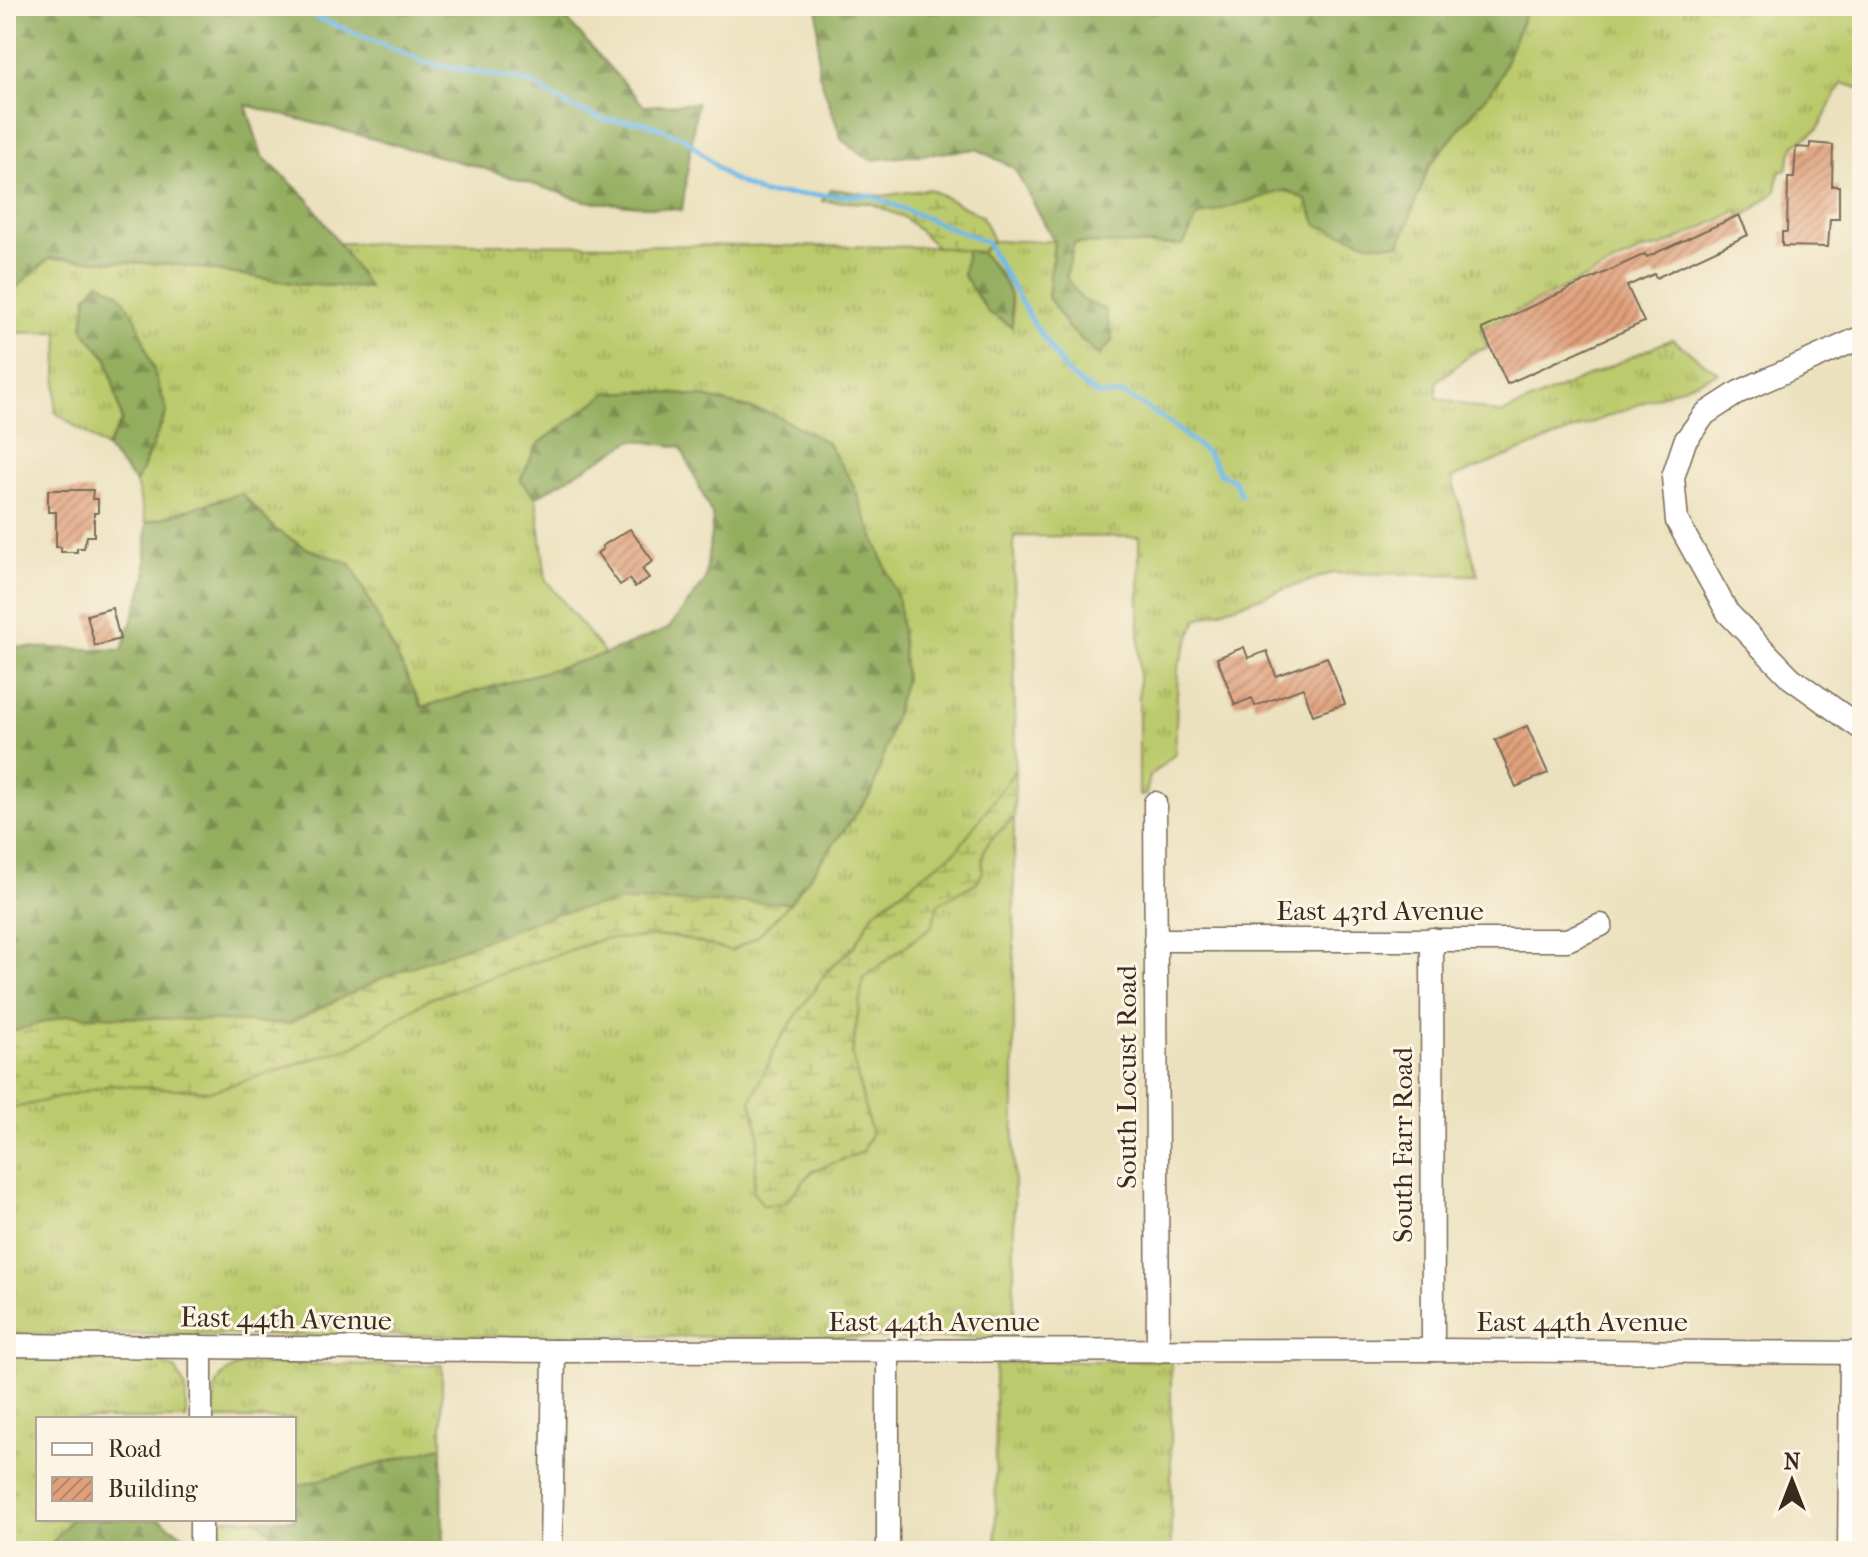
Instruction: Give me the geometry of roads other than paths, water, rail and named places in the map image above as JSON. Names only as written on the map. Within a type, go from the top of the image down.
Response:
[{"type":"street","points":[[1862,337],[1739,392],[1705,414],[1685,441],[1673,477],[1677,521],[1728,613],[1791,678],[1862,729]]},
{"type":"street","name":"South Locust Road","points":[[1155,803],[1158,1351]]},
{"type":"street","name":"East 43rd Avenue","points":[[1155,940],[1567,940],[1601,925]]},
{"type":"street","name":"South Farr Road","points":[[1432,939],[1433,1350]]},
{"type":"street","name":"East 44th Avenue","points":[[6,1345],[554,1351],[1856,1353]]},
{"type":"street","points":[[201,1347],[201,1417]]},
{"type":"street","points":[[551,1551],[554,1351]]},
{"type":"street","points":[[888,1352],[888,1551]]},
{"type":"street","points":[[1849,1551],[1856,1353]]},
{"type":"street","points":[[201,1521],[201,1551]]},
{"type":"waterway","points":[[289,6],[428,63],[532,83],[570,107],[606,120],[643,122],[685,138],[728,177],[763,194],[871,196],[986,242],[1068,374],[1098,395],[1124,394],[1167,421],[1207,453],[1221,474],[1234,480],[1241,495]]}]
